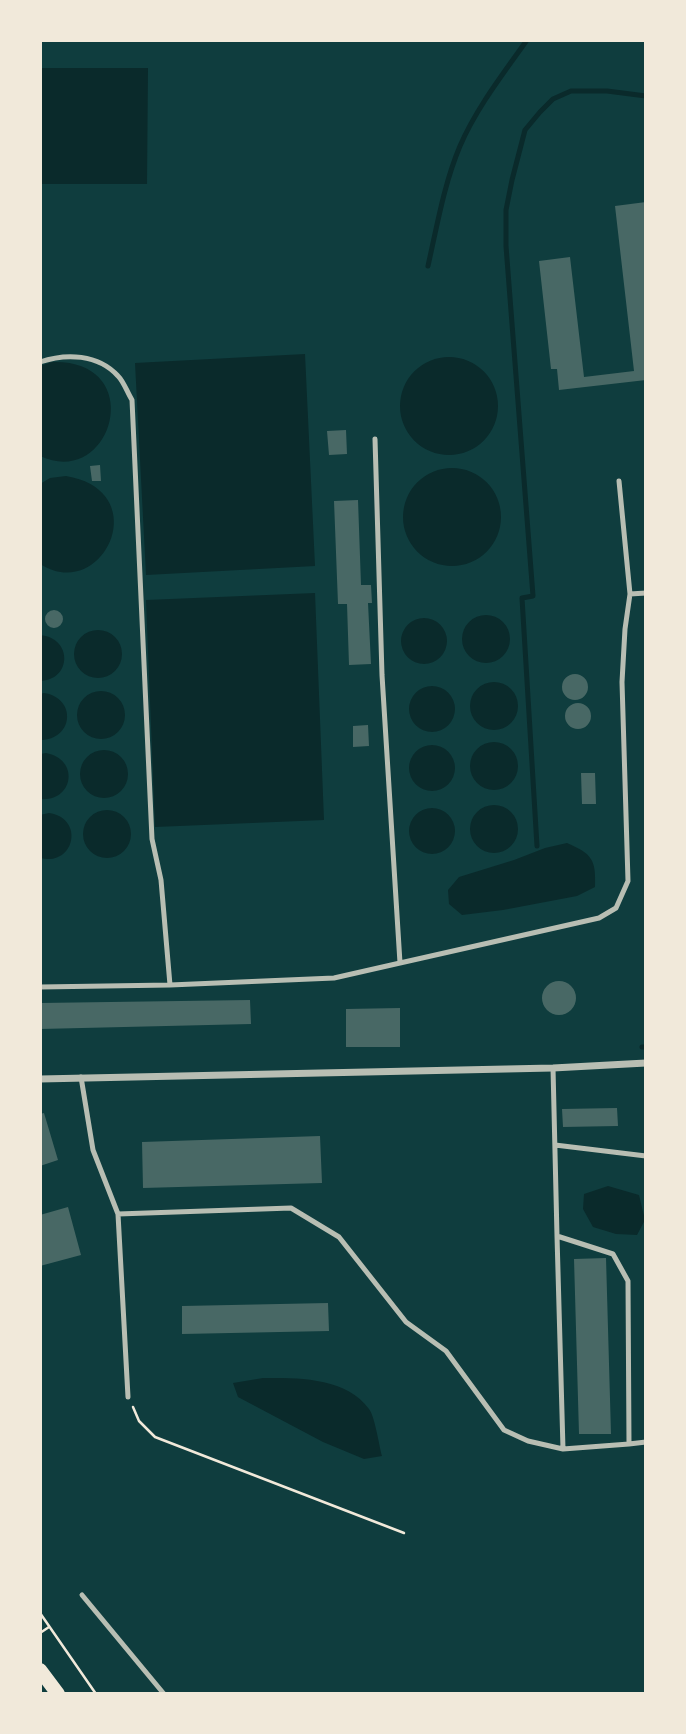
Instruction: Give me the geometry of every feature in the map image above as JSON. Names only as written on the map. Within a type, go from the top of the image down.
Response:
[{"type":"main road","points":[[40,1670],[58,1694]]},
{"type":"street","points":[[40,1079],[553,1068],[646,1063]]},
{"type":"lane","points":[[40,362],[54,357],[79,357],[101,362],[119,377],[132,400],[152,839],[161,880],[170,985]]},
{"type":"lane","points":[[375,439],[382,675],[400,963]]},
{"type":"lane","points":[[40,987],[334,978],[599,918],[617,908],[628,881],[622,682],[630,594],[619,481]]},
{"type":"lane","points":[[630,594],[646,593]]},
{"type":"lane","points":[[553,1068],[563,1449]]},
{"type":"lane","points":[[81,1077],[93,1150],[118,1214],[128,1397]]},
{"type":"lane","points":[[555,1145],[646,1156]]},
{"type":"lane","points":[[118,1214],[291,1208],[339,1237],[406,1322],[446,1352],[504,1430],[528,1441],[563,1449],[646,1443]]},
{"type":"lane","points":[[558,1236],[613,1254],[628,1281],[629,1444]]},
{"type":"lane","points":[[82,1595],[164,1694]]},
{"type":"path","points":[[128,1397],[139,1421],[155,1437],[404,1533]]},
{"type":"path","points":[[40,1613],[96,1694]]},
{"type":"path","points":[[40,1633],[49,1627]]},
{"type":"water","points":[[40,68],[148,68],[147,184],[40,184]]},
{"type":"water","points":[[305,354],[315,566],[146,575],[135,363]]},
{"type":"water","points":[[449,357],[468,361],[484,371],[494,387],[498,406],[494,425],[484,441],[468,451],[449,455],[430,451],[414,441],[404,425],[400,406],[404,387],[414,371],[430,361]]},
{"type":"water","points":[[52,362],[82,367],[101,380],[110,399],[110,421],[101,440],[86,455],[65,462],[40,456],[40,366]]},
{"type":"water","points":[[452,468],[471,472],[486,483],[497,498],[501,517],[497,536],[486,551],[471,562],[452,566],[433,562],[418,551],[407,536],[403,517],[407,498],[418,483],[433,472]]},
{"type":"water","points":[[66,476],[93,486],[109,502],[114,521],[110,541],[100,558],[83,569],[63,572],[40,564],[40,484],[50,478]]},
{"type":"water","points":[[315,593],[324,820],[155,827],[146,600]]},
{"type":"water","points":[[486,615],[503,622],[510,639],[503,656],[486,663],[469,656],[462,639],[469,622]]},
{"type":"water","points":[[424,618],[441,624],[447,641],[441,658],[424,664],[407,658],[401,641],[407,624]]},
{"type":"water","points":[[98,630],[115,637],[122,654],[115,671],[98,678],[81,671],[74,654],[81,637]]},
{"type":"water","points":[[40,635],[58,643],[64,659],[58,674],[51,679],[40,681]]},
{"type":"water","points":[[494,682],[511,689],[518,706],[511,723],[494,730],[477,723],[470,706],[477,689]]},
{"type":"water","points":[[432,686],[449,692],[455,709],[449,726],[432,732],[415,726],[409,709],[415,692]]},
{"type":"water","points":[[101,691],[118,698],[125,715],[118,732],[101,739],[84,732],[77,715],[84,698]]},
{"type":"water","points":[[40,694],[55,696],[62,702],[67,718],[60,733],[40,740]]},
{"type":"water","points":[[494,742],[511,749],[518,766],[511,783],[494,790],[477,783],[470,766],[477,749]]},
{"type":"water","points":[[432,745],[441,746],[448,752],[454,759],[454,777],[448,784],[441,790],[432,791],[423,790],[416,784],[410,777],[409,768],[410,759],[416,752],[423,746]]},
{"type":"water","points":[[104,750],[121,757],[128,774],[121,791],[104,798],[87,791],[80,774],[87,757]]},
{"type":"water","points":[[46,753],[64,763],[68,779],[60,794],[40,799],[40,754]]},
{"type":"water","points":[[494,805],[511,812],[518,829],[511,846],[494,853],[477,846],[470,829],[477,812]]},
{"type":"water","points":[[432,808],[449,814],[455,831],[449,848],[432,854],[415,848],[409,831],[415,814]]},
{"type":"water","points":[[107,810],[124,817],[131,834],[124,851],[107,858],[90,851],[83,834],[90,817]]},
{"type":"water","points":[[49,813],[68,823],[71,832],[68,849],[52,859],[40,858],[40,815]]},
{"type":"water","points":[[567,843],[591,859],[595,870],[595,887],[577,896],[462,915],[449,904],[448,890],[459,877]]},
{"type":"water","points":[[608,1186],[639,1195],[645,1220],[637,1235],[616,1234],[593,1227],[583,1209],[584,1194]]},
{"type":"water","points":[[263,1378],[320,1381],[335,1385],[359,1398],[371,1413],[382,1456],[364,1459],[323,1442],[238,1397],[233,1383]]},
{"type":"building","points":[[646,202],[646,380],[559,390],[557,369],[551,369],[539,261],[570,257],[584,377],[634,371],[615,206]]},
{"type":"building","points":[[346,430],[347,454],[329,455],[327,431]]},
{"type":"building","points":[[100,465],[101,481],[92,481],[90,466]]},
{"type":"building","points":[[358,500],[361,585],[371,585],[372,603],[368,603],[371,664],[349,665],[347,604],[338,604],[334,501]]},
{"type":"building","points":[[54,610],[60,613],[63,619],[60,625],[54,628],[48,625],[45,619],[48,613]]},
{"type":"building","points":[[575,674],[584,678],[588,687],[584,696],[575,700],[566,696],[562,687],[566,678]]},
{"type":"building","points":[[578,703],[587,707],[591,716],[587,725],[578,729],[569,725],[565,716],[569,707]]},
{"type":"building","points":[[368,725],[369,746],[353,747],[353,726]]},
{"type":"building","points":[[581,773],[595,773],[596,804],[582,804]]},
{"type":"building","points":[[559,981],[571,986],[576,998],[571,1010],[559,1015],[547,1010],[542,998],[547,986]]},
{"type":"building","points":[[250,1000],[251,1024],[40,1029],[40,1003]]},
{"type":"building","points":[[400,1008],[400,1047],[346,1047],[346,1009]]},
{"type":"building","points":[[617,1108],[618,1126],[563,1127],[562,1109]]},
{"type":"building","points":[[44,1113],[58,1160],[40,1166],[40,1114]]},
{"type":"building","points":[[320,1136],[322,1183],[143,1188],[142,1142]]},
{"type":"building","points":[[68,1207],[81,1255],[40,1266],[40,1215]]},
{"type":"building","points":[[606,1258],[611,1434],[579,1434],[574,1259]]},
{"type":"building","points":[[328,1303],[329,1331],[182,1334],[182,1306]]},
{"type":"waterway","points":[[428,266],[445,190],[460,146],[482,104],[527,40]]},
{"type":"waterway","points":[[537,846],[522,598],[533,596],[506,246],[506,210],[525,130],[553,99],[571,91],[607,91],[646,96]]}]
